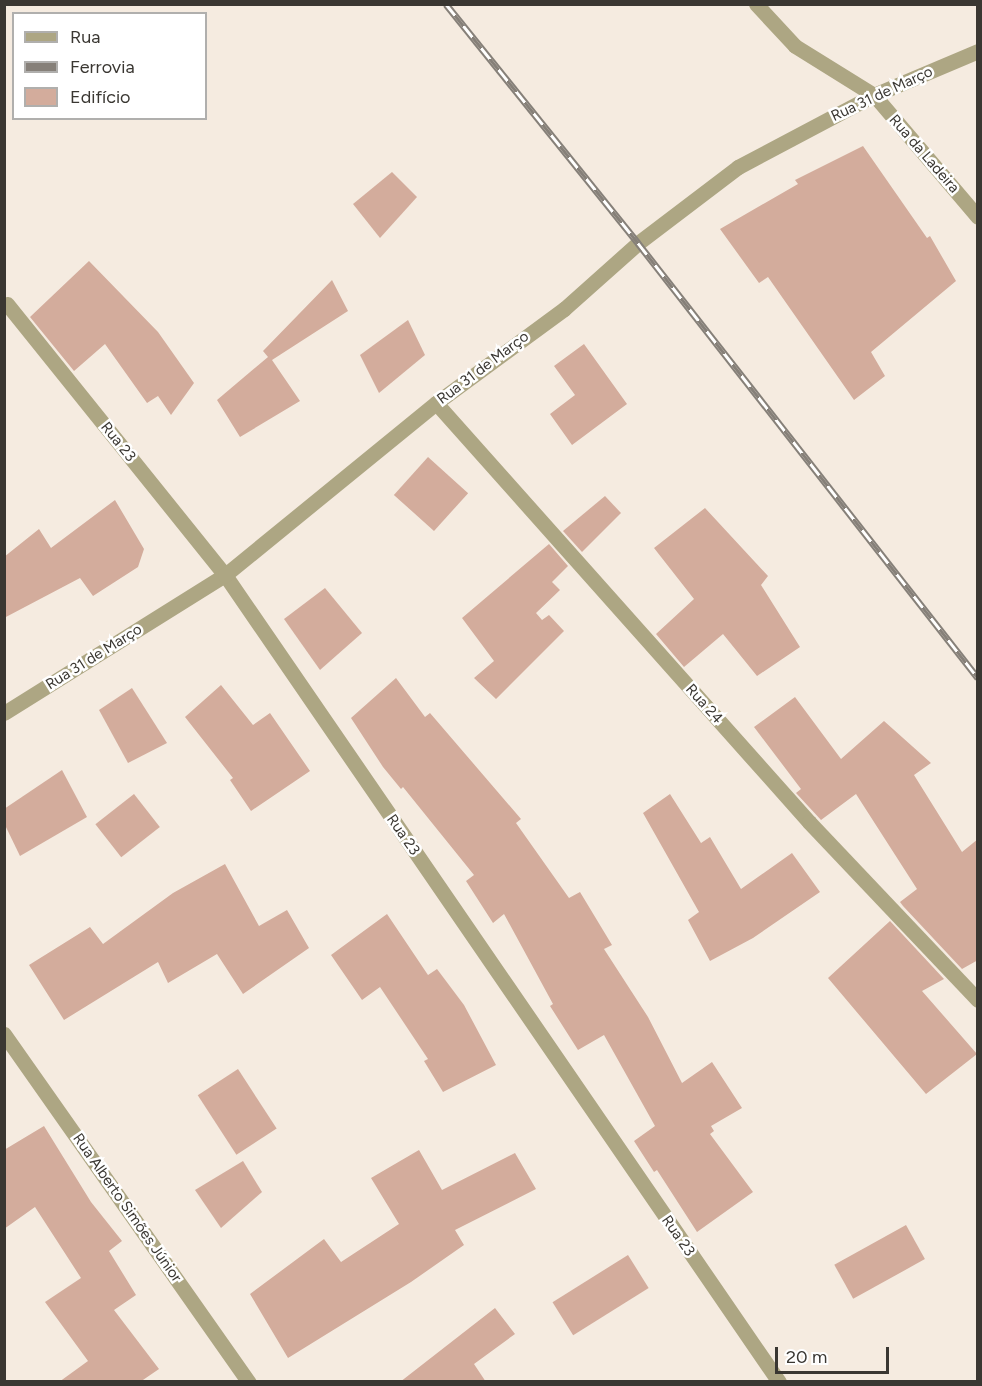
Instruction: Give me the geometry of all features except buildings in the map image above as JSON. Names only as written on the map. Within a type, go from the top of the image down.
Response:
[{"type":"street","name":"Rua da Ladeira","points":[[756,4],[795,46],[874,96],[978,217]]},
{"type":"street","name":"Rua 31 de Março","points":[[4,713],[225,575],[436,403],[564,309],[638,243],[738,167],[874,96],[978,51]]},
{"type":"street","name":"Rua 23","points":[[7,304],[225,575],[779,1382]]},
{"type":"street","name":"Rua 24","points":[[436,403],[809,822],[978,1000]]},
{"type":"street","name":"Rua Alberto Simões Júnior","points":[[4,1034],[249,1382]]},
{"type":"railway","points":[[446,4],[638,243],[978,678]]}]
